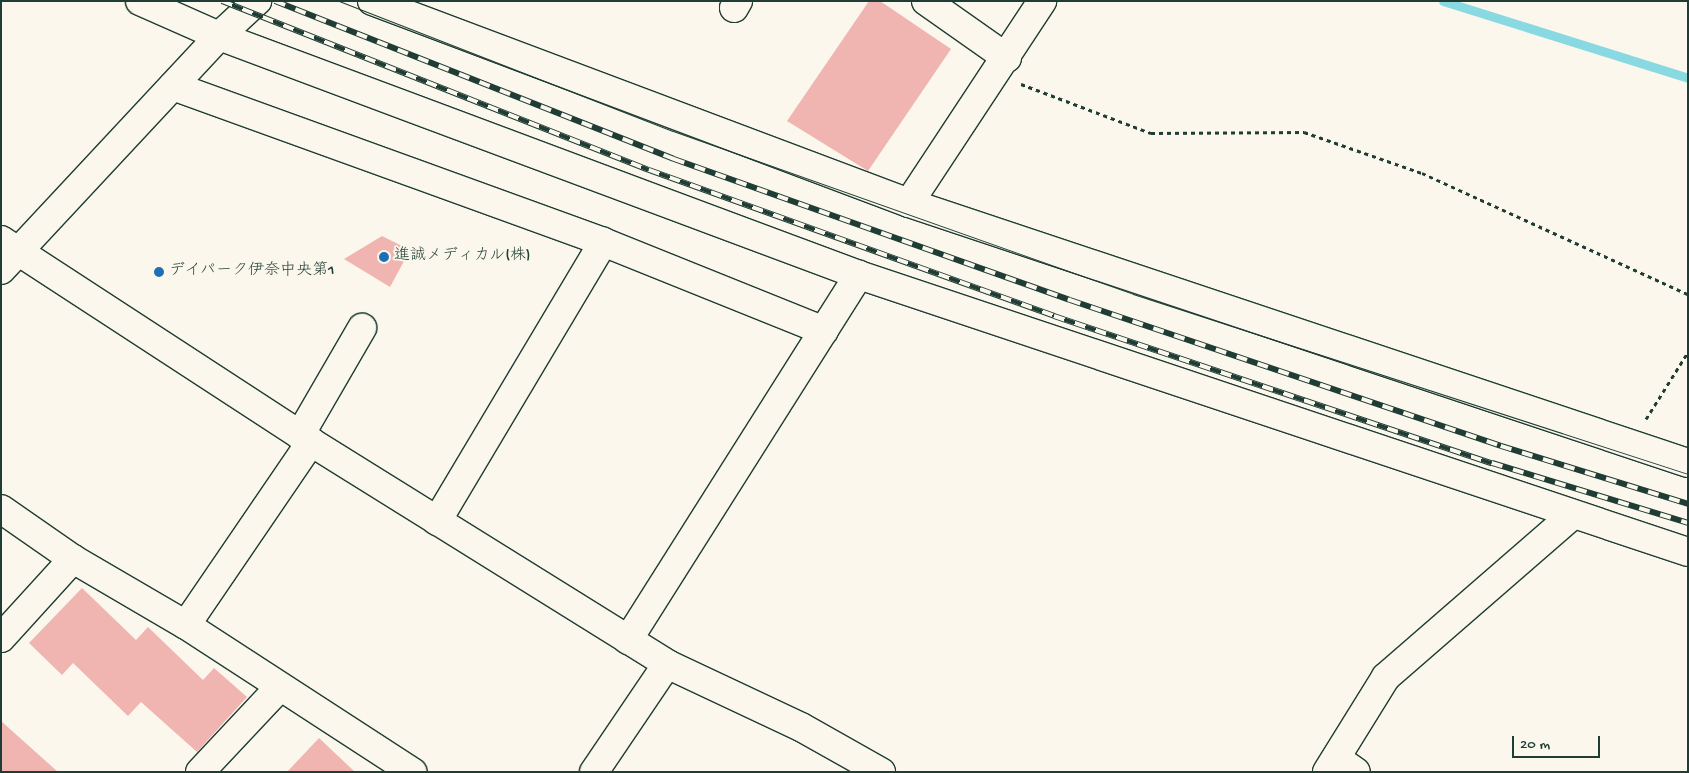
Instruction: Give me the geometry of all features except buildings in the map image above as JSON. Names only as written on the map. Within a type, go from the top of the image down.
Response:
[{"type":"street","points":[[140,1],[219,36],[859,275],[1571,516],[1688,552]]},
{"type":"street","points":[[257,1],[219,36],[173,86],[7,254],[667,664],[801,727],[882,772]]},
{"type":"street","points":[[372,1],[909,203],[1688,463]]},
{"type":"street","points":[[926,1],[1002,66]]},
{"type":"street","points":[[909,203],[1002,66],[1042,1]]},
{"type":"street","points":[[173,86],[603,242],[824,331]]},
{"type":"street","points":[[437,521],[603,242]]},
{"type":"street","points":[[628,640],[859,275]]},
{"type":"street","points":[[186,625],[306,439],[362,328]]},
{"type":"street","points":[[1,509],[73,559],[186,625],[279,688],[412,772]]},
{"type":"street","points":[[1340,767],[1386,677],[1571,516]]},
{"type":"street","points":[[1,638],[73,559]]},
{"type":"street","points":[[594,772],[667,664]]},
{"type":"street","points":[[200,772],[279,688]]},
{"type":"path","points":[[1002,66],[1151,133],[1304,132],[1422,173],[1688,294]]},
{"type":"path","points":[[1630,445],[1688,352]]},
{"type":"waterway","points":[[1443,1],[1688,78]]},
{"type":"tram line","points":[[339,1],[673,131],[1133,294],[1688,474]]},
{"type":"railway","points":[[222,1],[649,170],[1054,316],[1492,463],[1688,523]]},
{"type":"railway","points":[[275,1],[674,159],[1070,300],[1501,446],[1688,504]]},
{"type":"place","name":"進誠メディカル(株)","points":[[384,257]]},
{"type":"place","name":"デイパーク伊奈中央第1","points":[[159,272]]}]
